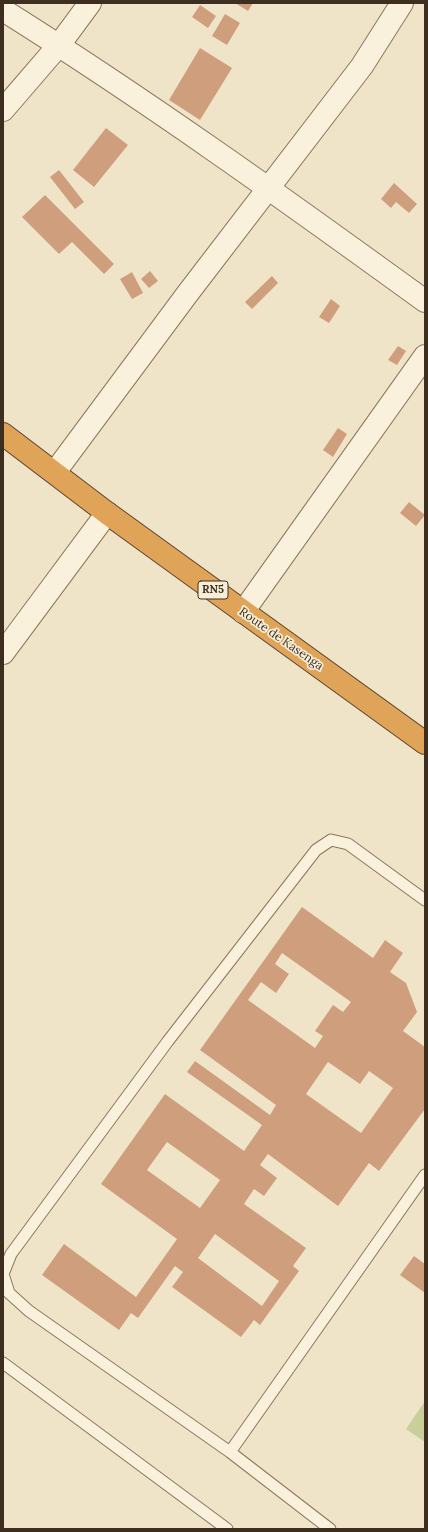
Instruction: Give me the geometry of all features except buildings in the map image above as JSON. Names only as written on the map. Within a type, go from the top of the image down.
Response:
[{"type":"highway","name":"Route de Kasenga","points":[[3,434],[243,612],[425,743]]},
{"type":"street","points":[[3,110],[59,45],[90,3]]},
{"type":"street","points":[[55,472],[188,293],[362,66],[402,3]]},
{"type":"street","points":[[3,10],[59,45],[269,188],[425,301]]},
{"type":"street","points":[[243,612],[425,356]]},
{"type":"street","points":[[3,653],[107,512]]},
{"type":"lane","points":[[330,1529],[230,1452],[29,1311],[9,1293],[3,1274],[12,1254],[141,1078],[316,850],[331,840],[348,844],[425,900]]},
{"type":"lane","points":[[230,1452],[425,1175]]},
{"type":"lane","points":[[3,1363],[227,1529]]},
{"type":"green space","points":[[425,1401],[425,1442],[406,1429]]}]
